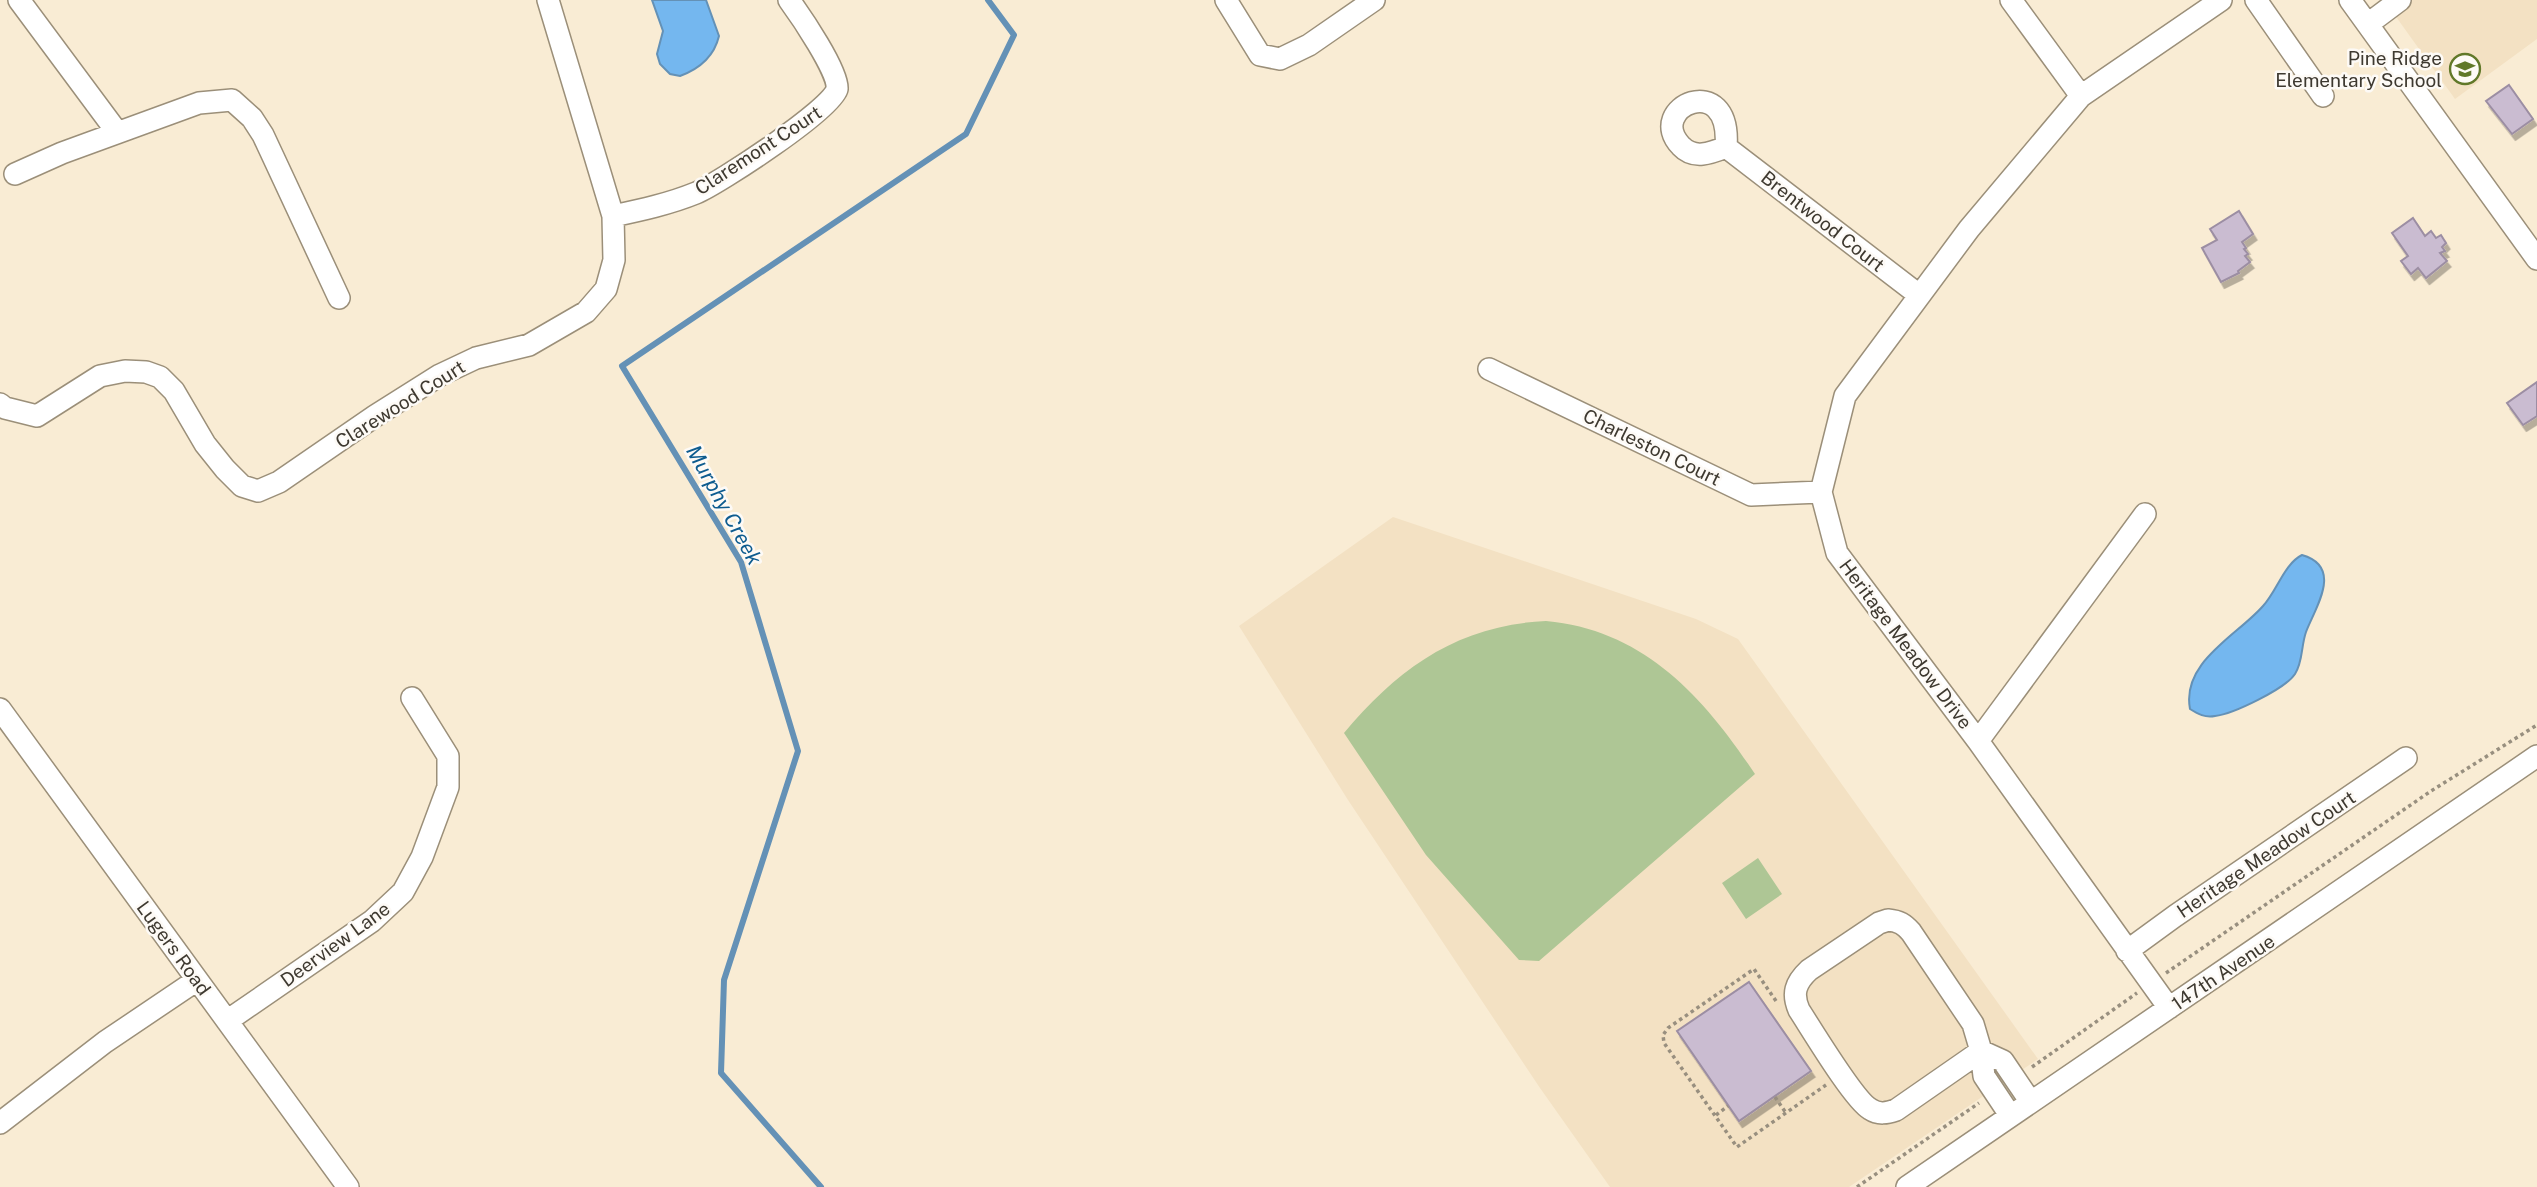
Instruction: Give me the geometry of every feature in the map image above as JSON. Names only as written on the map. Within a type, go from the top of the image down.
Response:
[{"type":"street","points":[[19,0],[117,132]]},
{"type":"street","name":"Clarewood Court","points":[[0,404],[5,408],[37,416],[100,376],[125,371],[146,372],[160,377],[174,391],[205,444],[225,469],[242,486],[258,491],[279,482],[440,375],[476,358],[529,345],[586,312],[606,289],[614,250],[613,216],[548,0]]},
{"type":"street","name":"Claremont Court","points":[[613,216],[669,203],[700,191],[810,119],[832,100],[837,90],[837,79],[789,0]]},
{"type":"street","points":[[1226,0],[1260,55],[1280,59],[1309,45],[1374,0]]},
{"type":"street","points":[[2011,0],[2081,96]]},
{"type":"street","name":"Heritage Meadow Drive","points":[[2169,1008],[1978,741],[1838,553],[1821,492],[1845,396],[1969,229],[2081,96],[2221,0]]},
{"type":"street","points":[[2256,0],[2323,96]]},
{"type":"street","points":[[2350,0],[2537,259]]},
{"type":"street","points":[[2368,24],[2400,0]]},
{"type":"street","points":[[15,174],[117,132],[199,103],[232,100],[242,107],[263,135],[339,298]]},
{"type":"street","name":"Brentwood Court","points":[[1727,147],[1919,295]]},
{"type":"street","name":"Charleston Court","points":[[1489,369],[1751,495],[1821,492]]},
{"type":"street","points":[[1978,741],[2145,514]]},
{"type":"street","name":"Deerview Lane","points":[[227,1021],[372,921],[403,892],[422,858],[448,787],[448,756],[412,698]]},
{"type":"street","name":"Lugers Road","points":[[0,709],[348,1187]]},
{"type":"street","name":"147th Avenue","points":[[1908,1187],[2537,755]]},
{"type":"street","name":"Heritage Meadow Court","points":[[2127,951],[2406,758]]},
{"type":"street","points":[[1981,1051],[1896,1110],[1877,1112],[1867,1108],[1799,1010],[1795,1001],[1795,990],[1800,979],[1809,971],[1879,923],[1897,920],[1911,932],[1973,1024],[1981,1051],[1984,1076],[2010,1115]]},
{"type":"street","points":[[0,1123],[105,1042],[197,980]]},
{"type":"street","points":[[1981,1051],[2003,1061],[2030,1101]]},
{"type":"path","points":[[2015,1079],[2431,791],[2537,725]]},
{"type":"path","points":[[1783,1010],[1754,969],[1665,1031],[1664,1043],[1737,1147],[1843,1074]]},
{"type":"path","points":[[1857,1187],[1995,1092]]},
{"type":"path","points":[[1775,1097],[1786,1113]]},
{"type":"path","points":[[1715,1115],[1728,1106]]},
{"type":"shaded area","name":"Pine Ridge Elementary School","points":[[2384,0],[2537,0],[2537,39],[2455,99]]},
{"type":"shaded area","points":[[1393,517],[1696,619],[1738,639],[2038,1059],[1849,1187],[1610,1187],[1540,1088],[1348,800],[1239,626]]},
{"type":"green space","points":[[1546,621],[1581,627],[1613,638],[1668,672],[1714,718],[1755,774],[1539,961],[1519,960],[1426,855],[1344,733],[1386,689],[1432,654],[1485,631],[1514,624]]},
{"type":"green space","points":[[1758,858],[1782,894],[1746,919],[1722,883]]},
{"type":"water","points":[[652,0],[706,0],[719,36],[709,56],[693,70],[680,76],[670,74],[660,64],[657,54],[663,31]]},
{"type":"water","points":[[2302,555],[2315,561],[2322,569],[2324,578],[2320,600],[2306,632],[2295,674],[2281,687],[2246,706],[2223,714],[2205,716],[2190,709],[2190,692],[2194,677],[2203,663],[2263,606],[2285,571]]},
{"type":"building","points":[[2509,85],[2533,119],[2512,134],[2486,101]]},
{"type":"building","points":[[2239,211],[2253,234],[2242,242],[2248,254],[2245,256],[2250,262],[2238,271],[2239,273],[2221,282],[2202,248],[2217,240],[2210,229]]},
{"type":"building","points":[[2413,218],[2425,236],[2431,231],[2436,238],[2441,235],[2446,243],[2442,247],[2445,251],[2440,253],[2447,261],[2426,278],[2418,268],[2411,274],[2401,261],[2408,256],[2392,233]]},
{"type":"building","points":[[2537,382],[2537,416],[2523,425],[2507,403]]},
{"type":"building","points":[[1749,982],[1811,1071],[1739,1121],[1677,1031]]},
{"type":"waterway","name":"Murphy Creek","points":[[821,1187],[721,1073],[724,980],[798,751],[741,562],[622,366],[966,134],[1014,35],[988,0]]},
{"type":"place","name":"Pine Ridge Elementary School","points":[[2465,69]]}]
